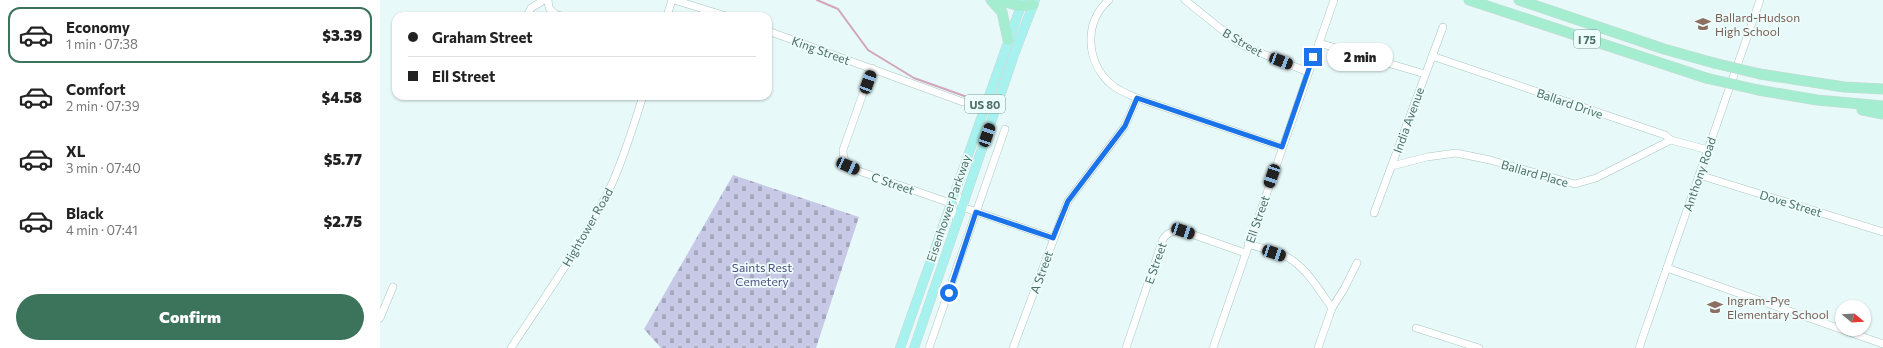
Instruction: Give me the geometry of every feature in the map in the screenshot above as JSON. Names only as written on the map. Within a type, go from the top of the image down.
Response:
[{"type":"highway","points":[[991,0],[1002,12],[1008,40]]},
{"type":"highway","points":[[999,0],[1028,2]]},
{"type":"highway","name":"I 75","points":[[1469,0],[1706,78],[1758,90],[1833,102],[1883,106]]},
{"type":"highway","name":"I 75","points":[[1519,0],[1664,49],[1714,63],[1760,74],[1825,84],[1883,88]]},
{"type":"highway","points":[[1833,102],[1883,114]]},
{"type":"main road","name":"Eisenhower Parkway","points":[[900,348],[1008,40],[1028,2]]},
{"type":"main road","name":"Eisenhower Parkway","points":[[914,348],[962,207],[1028,2]]},
{"type":"street","points":[[529,12],[531,8],[544,0]]},
{"type":"street","points":[[548,0],[548,8],[553,12]]},
{"type":"street","points":[[668,12],[673,0],[713,12]]},
{"type":"street","points":[[1109,0],[1099,12],[1092,29],[1090,42],[1092,55],[1097,67],[1111,85],[1137,98],[1282,147]]},
{"type":"street","name":"B Street","points":[[1185,0],[1237,42],[1254,51],[1308,72]]},
{"type":"street","name":"Ell Street","points":[[1213,348],[1334,0]]},
{"type":"street","name":"Anthony Road","points":[[1639,348],[1760,0]]},
{"type":"street","name":"India Avenue","points":[[1374,213],[1443,27]]},
{"type":"street","name":"King Street","points":[[772,32],[963,102]]},
{"type":"street","points":[[1318,43],[1425,74]]},
{"type":"street","name":"Ballard Drive","points":[[1432,56],[1665,135],[1671,140],[1708,150]]},
{"type":"street","name":"C Street","points":[[872,68],[843,150],[845,162],[848,166],[859,171],[950,203]]},
{"type":"street","name":"A Street","points":[[1013,348],[1068,201],[1115,140],[1128,119],[1137,98]]},
{"type":"street","name":"Hightower Road","points":[[511,348],[578,246],[600,207],[620,162],[642,100]]},
{"type":"street","points":[[929,348],[1005,129]]},
{"type":"street","name":"Ballard Place","points":[[1392,166],[1427,157],[1456,153],[1479,157],[1575,184],[1596,178],[1671,140]]},
{"type":"street","name":"Dove Street","points":[[1699,175],[1883,232]]},
{"type":"street","points":[[955,189],[962,207],[1053,238]]},
{"type":"street","points":[[950,203],[957,220]]},
{"type":"street","name":"E Street","points":[[1126,348],[1166,234],[1174,231],[1183,231],[1245,253]]},
{"type":"street","points":[[1248,244],[1287,257],[1306,272],[1332,308]]},
{"type":"street","points":[[1318,348],[1332,308],[1344,289],[1357,263]]},
{"type":"street","points":[[1667,268],[1883,344]]},
{"type":"street","points":[[380,318],[393,287]]},
{"type":"street","points":[[1416,328],[1479,348]]},
{"type":"green space","name":"Saints Rest Cemetery","points":[[733,175],[859,217],[816,348],[661,348],[644,329]]},
{"type":"waterway","points":[[817,0],[838,9],[868,50],[914,78],[970,98]]},
{"type":"place","name":"Ballard-Hudson High School","points":[[1703,24]]},
{"type":"place","name":"Ingram-Pye Elementary School","points":[[1715,307]]},
{"type":"route","points":[[949,293],[976,212],[1053,238],[1068,201],[1125,126],[1137,98],[1282,147],[1313,57]]}]
